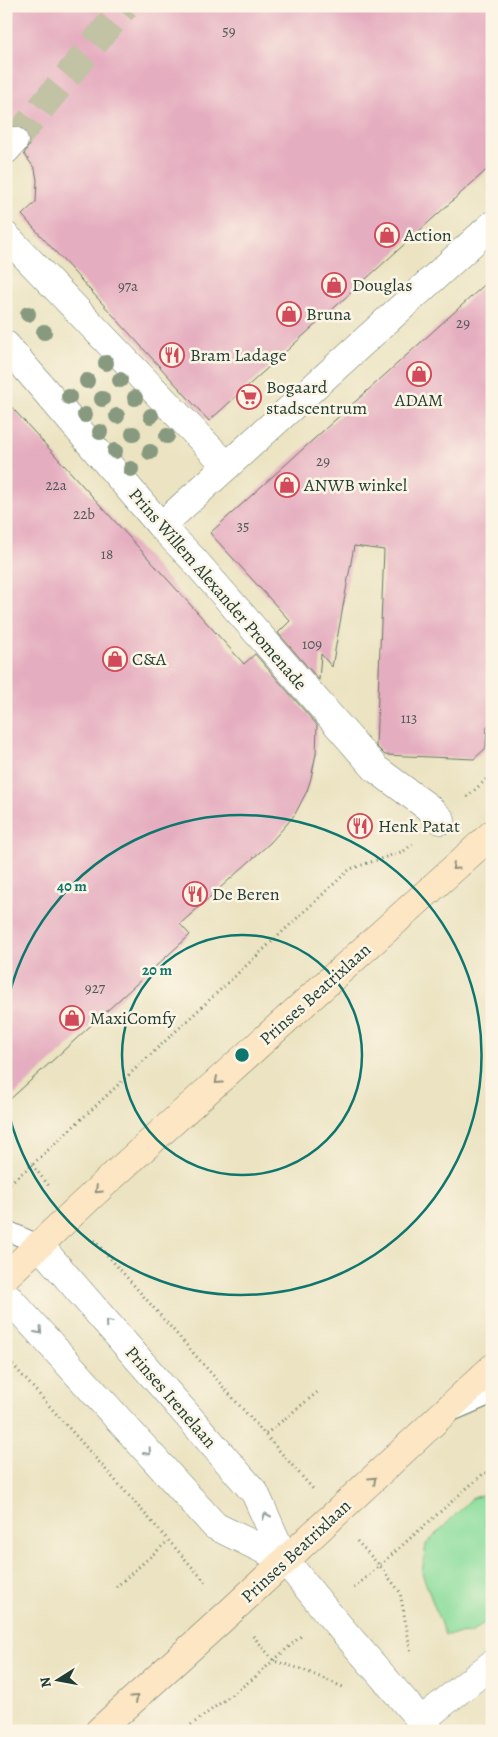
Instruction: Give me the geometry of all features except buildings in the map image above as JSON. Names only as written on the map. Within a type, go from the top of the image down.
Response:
[{"type":"main road","name":"Prinses Beatrixlaan","points":[[6,1276],[492,834]]},
{"type":"main road","name":"Prinses Beatrixlaan","points":[[98,1731],[335,1515],[492,1368]]},
{"type":"street","points":[[162,526],[492,225]]},
{"type":"street","points":[[6,236],[227,466]]},
{"type":"street","name":"Prins Willem Alexander Promenade","points":[[6,345],[376,769],[429,808],[441,820]]},
{"type":"street","name":"Prinses Irenelaan","points":[[40,1244],[255,1493],[286,1560],[327,1612],[426,1726]]},
{"type":"street","name":"Prinses Irenelaan","points":[[6,1295],[216,1526],[286,1560]]},
{"type":"street","points":[[426,1726],[492,1664]]},
{"type":"lane","points":[[6,1230],[40,1244]]},
{"type":"lane","points":[[438,1418],[492,1394]]},
{"type":"path","points":[[6,1186],[32,1165],[350,869],[404,851],[441,820]]},
{"type":"path","points":[[32,1165],[72,1214],[380,1566],[400,1592],[412,1661]]},
{"type":"path","points":[[266,1434],[320,1390]]},
{"type":"path","points":[[183,1731],[254,1678],[484,1473],[492,1472]]},
{"type":"path","points":[[116,1587],[168,1541]]},
{"type":"green space","points":[[492,1491],[492,1617],[471,1633],[445,1635],[422,1573],[426,1544],[471,1499]]},
{"type":"tunnel","points":[[14,141],[125,6]]},
{"type":"place","name":"Action","points":[[387,235]]},
{"type":"place","name":"Douglas","points":[[334,285]]},
{"type":"place","name":"Bruna","points":[[289,314]]},
{"type":"place","name":"Bram Ladage","points":[[172,355]]},
{"type":"place","name":"ADAM","points":[[419,374]]},
{"type":"place","name":"Bogaard stadscentrum","points":[[249,397]]},
{"type":"place","name":"ANWB winkel","points":[[287,485]]},
{"type":"place","name":"C&A","points":[[115,659]]},
{"type":"place","name":"Henk Patat","points":[[360,826]]},
{"type":"place","name":"De Beren","points":[[195,894]]},
{"type":"place","name":"MaxiComfy","points":[[72,1018]]}]
